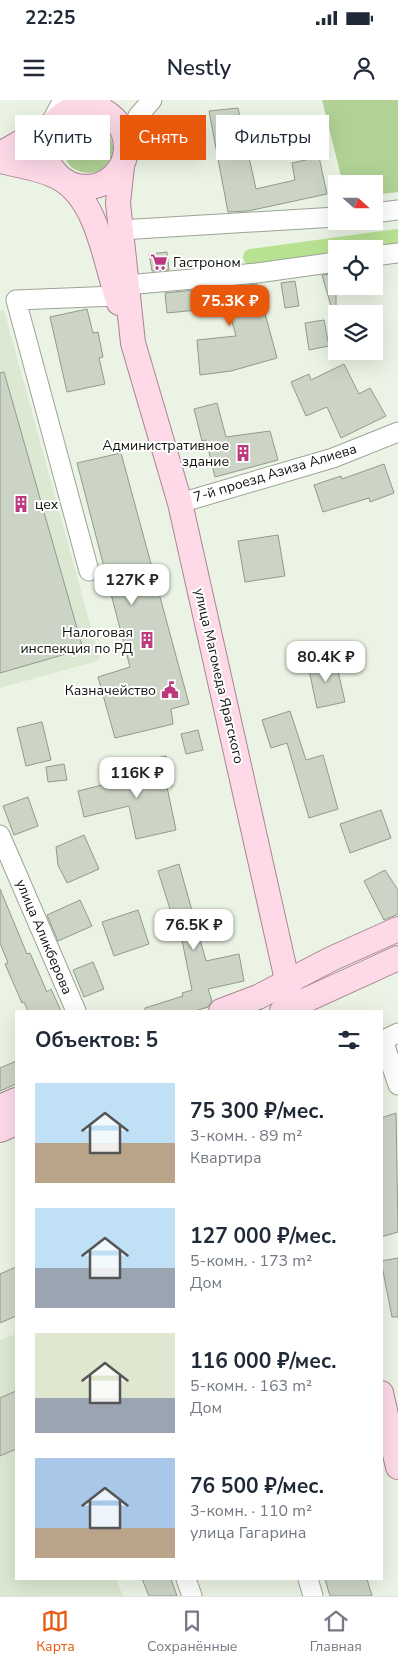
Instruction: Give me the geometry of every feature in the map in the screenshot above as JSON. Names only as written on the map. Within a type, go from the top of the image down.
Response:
[{"type":"main road","points":[[61,115],[66,111],[79,107],[104,107],[120,128]]},
{"type":"main road","points":[[0,154],[15,145]]},
{"type":"main road","points":[[48,160],[50,166],[60,178],[79,195],[90,214],[122,290]]},
{"type":"main road","points":[[0,161],[35,168],[81,187],[96,186],[109,180],[121,160]]},
{"type":"main road","name":"улица Магомеда Ярагского","points":[[123,160],[118,203],[122,290],[132,343],[180,503],[269,896],[290,1010]]},
{"type":"main road","points":[[224,1010],[258,997],[331,959],[398,929]]},
{"type":"main road","points":[[290,1010],[398,958]]},
{"type":"main road","points":[[0,1107],[15,1100]]},
{"type":"main road","points":[[0,1130],[15,1123]]},
{"type":"main road","points":[[383,1394],[398,1388]]},
{"type":"main road","points":[[383,1403],[398,1467]]},
{"type":"street","points":[[55,115],[63,100]]},
{"type":"street","points":[[139,115],[152,100]]},
{"type":"street","points":[[383,212],[398,210]]},
{"type":"street","points":[[120,230],[328,217]]},
{"type":"street","points":[[383,254],[398,252]]},
{"type":"street","points":[[89,571],[8,301],[122,290],[328,263]]},
{"type":"street","name":"7-й проезд Азиза Алиева","points":[[180,503],[333,458],[398,432]]},
{"type":"street","name":"улица Аликберова","points":[[0,835],[76,1010]]},
{"type":"street","points":[[398,1033],[383,1040],[398,1085]]},
{"type":"street","points":[[186,1580],[192,1596]]},
{"type":"street","points":[[308,1580],[313,1596]]},
{"type":"shaded area","name":"цех","points":[[4,310],[100,660],[0,688],[0,311]]},
{"type":"shaded area","points":[[15,1334],[15,1580],[116,1580],[123,1596],[0,1596],[0,1340]]},
{"type":"green space","points":[[322,100],[398,100],[398,192],[383,194],[383,175],[341,175],[329,128],[329,115],[326,115]]},
{"type":"green space","points":[[110,136],[113,143],[113,153],[110,160]]},
{"type":"green space","points":[[66,160],[110,160],[106,166],[93,173],[78,171]]},
{"type":"building","points":[[238,108],[240,115],[216,115],[216,148],[209,111]]},
{"type":"building","points":[[218,160],[250,160],[256,189],[295,180],[292,163],[306,160],[320,160],[327,194],[248,211],[228,212]]},
{"type":"building","points":[[167,252],[169,270],[152,271],[149,254]]},
{"type":"building","points":[[328,274],[328,295],[336,295],[336,305],[331,305],[322,275]]},
{"type":"building","points":[[295,281],[299,306],[285,308],[281,283]]},
{"type":"building","points":[[257,284],[277,358],[231,371],[200,375],[197,340],[236,336],[228,307],[167,313],[165,293]]},
{"type":"building","points":[[87,309],[93,333],[98,332],[103,357],[99,358],[105,384],[67,392],[50,317]]},
{"type":"building","points":[[324,320],[328,346],[309,350],[305,323]]},
{"type":"building","points":[[344,364],[359,394],[370,388],[386,416],[341,438],[327,407],[306,416],[291,382],[309,374],[311,380]]},
{"type":"building","name":"цех","points":[[4,372],[83,649],[0,673],[0,373]]},
{"type":"building","name":"Административное здание","points":[[217,403],[226,437],[270,431],[278,460],[215,477],[206,440],[202,441],[194,409]]},
{"type":"building","points":[[121,453],[189,704],[171,709],[173,724],[115,738],[98,677],[130,667],[77,463]]},
{"type":"building","points":[[384,464],[394,493],[370,502],[369,498],[323,512],[314,485],[341,476],[342,479]]},
{"type":"building","points":[[278,535],[285,576],[245,582],[238,541]]},
{"type":"building","points":[[335,658],[345,702],[317,708],[308,665]]},
{"type":"building","points":[[290,711],[306,760],[323,755],[338,809],[309,818],[287,743],[271,748],[262,720]]},
{"type":"building","points":[[42,722],[51,760],[26,766],[17,728]]},
{"type":"building","points":[[198,730],[203,750],[186,754],[181,734]]},
{"type":"building","points":[[166,756],[172,786],[167,787],[176,830],[136,839],[129,806],[84,817],[78,791],[139,776],[136,763]]},
{"type":"building","points":[[64,764],[67,780],[48,782],[46,767]]},
{"type":"building","points":[[28,797],[38,826],[14,835],[3,806]]},
{"type":"building","points":[[381,810],[391,838],[350,853],[340,824]]},
{"type":"building","points":[[84,835],[99,869],[67,883],[58,865],[56,847]]},
{"type":"building","points":[[179,864],[206,961],[239,954],[244,981],[208,989],[212,1001],[208,1007],[198,1010],[145,1010],[145,1008],[183,996],[182,993],[192,990],[180,930],[177,931],[158,871]]},
{"type":"building","points":[[385,870],[398,890],[398,914],[384,920],[364,881]]},
{"type":"building","points":[[0,889],[27,954],[30,953],[47,992],[51,989],[61,1010],[28,1010],[24,1002],[22,1003],[5,964],[8,963],[0,943]]},
{"type":"building","points":[[80,900],[92,926],[58,941],[47,915]]},
{"type":"building","points":[[138,910],[149,944],[114,956],[102,922]]},
{"type":"building","points":[[93,962],[104,989],[84,997],[73,970]]},
{"type":"building","points":[[15,1061],[15,1084],[0,1091],[0,1068]]},
{"type":"building","points":[[396,1113],[398,1232],[383,1236],[383,1117]]},
{"type":"building","points":[[398,1258],[398,1317],[392,1317],[383,1271],[383,1261]]},
{"type":"building","points":[[15,1267],[15,1316],[0,1323],[0,1274]]},
{"type":"building","points":[[15,1391],[15,1449],[0,1456],[0,1398]]},
{"type":"building","points":[[142,1580],[171,1580],[177,1596],[149,1596]]},
{"type":"building","points":[[325,1580],[367,1580],[372,1596],[330,1596]]},
{"type":"waterway","points":[[251,257],[398,237]]},
{"type":"place","name":"Гастроном","points":[[159,262]]},
{"type":"place","name":"Административное здание","points":[[243,453]]},
{"type":"place","name":"цех","points":[[21,504]]},
{"type":"place","name":"Налоговая инспекция по РД","points":[[147,640]]},
{"type":"place","name":"Казначейство","points":[[170,690]]}]
